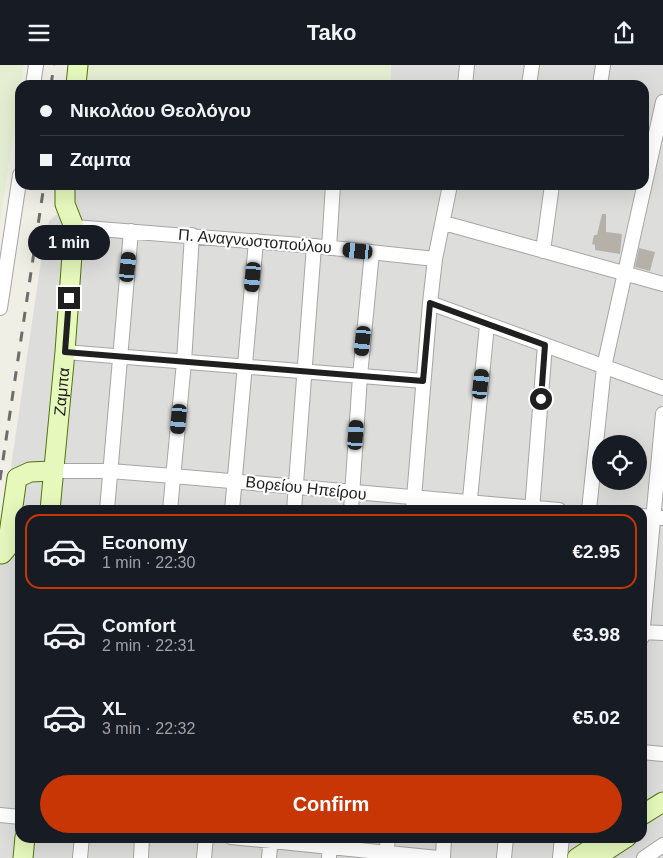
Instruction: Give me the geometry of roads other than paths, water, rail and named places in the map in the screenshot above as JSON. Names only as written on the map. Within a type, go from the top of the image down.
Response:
[{"type":"street","points":[[34,80],[36,65]]},
{"type":"street","points":[[76,80],[78,65]]},
{"type":"street","points":[[466,80],[467,65]]},
{"type":"street","points":[[530,80],[532,65]]},
{"type":"street","points":[[601,80],[603,65]]},
{"type":"street","points":[[649,156],[663,102]]},
{"type":"street","points":[[0,308],[18,190]]},
{"type":"street","name":"Ζαμπα","points":[[50,505],[52,471],[65,352],[74,227],[65,204],[65,190]]},
{"type":"street","points":[[329,248],[333,190]]},
{"type":"street","points":[[413,504],[435,259],[444,223],[449,190]]},
{"type":"street","points":[[543,251],[551,190]]},
{"type":"street","points":[[590,505],[604,367],[642,190]]},
{"type":"street","points":[[444,223],[663,284]]},
{"type":"street","name":"Π. Αναγνωστοπούλου","points":[[74,227],[192,235],[435,259]]},
{"type":"street","points":[[107,505],[131,231]]},
{"type":"street","points":[[170,505],[184,362],[192,235]]},
{"type":"street","points":[[233,505],[256,241]]},
{"type":"street","points":[[294,505],[314,246]]},
{"type":"street","points":[[352,505],[360,376],[372,252]]},
{"type":"street","points":[[430,303],[663,388]]},
{"type":"street","points":[[469,505],[487,325]]},
{"type":"street","points":[[532,505],[545,345]]},
{"type":"street","points":[[65,352],[423,381]]},
{"type":"street","points":[[647,586],[663,414]]},
{"type":"street","points":[[2,554],[8,548],[16,478],[30,472],[52,471]]},
{"type":"street","name":"Βορείου Ηπείρου","points":[[52,471],[110,471],[235,481],[353,493],[413,504],[441,505]]},
{"type":"street","points":[[647,632],[663,633]]},
{"type":"street","points":[[647,753],[663,754]]},
{"type":"street","points":[[647,812],[663,802]]},
{"type":"street","points":[[647,824],[663,814]]},
{"type":"street","points":[[0,815],[15,816]]},
{"type":"street","points":[[23,858],[24,843]]},
{"type":"street","points":[[80,858],[81,843]]},
{"type":"street","points":[[141,858],[142,843]]},
{"type":"street","points":[[204,858],[205,843]]},
{"type":"street","points":[[269,858],[271,843]]},
{"type":"street","points":[[297,843],[386,855],[438,858]]},
{"type":"street","points":[[442,858],[443,843]]},
{"type":"street","points":[[504,858],[505,843]]},
{"type":"street","points":[[560,858],[561,843]]},
{"type":"street","points":[[577,858],[599,843]]},
{"type":"street","points":[[595,858],[618,843]]},
{"type":"street","points":[[644,858],[663,845]]},
{"type":"railway","points":[[52,80],[54,65]]},
{"type":"railway","points":[[0,480],[43,190]]}]
